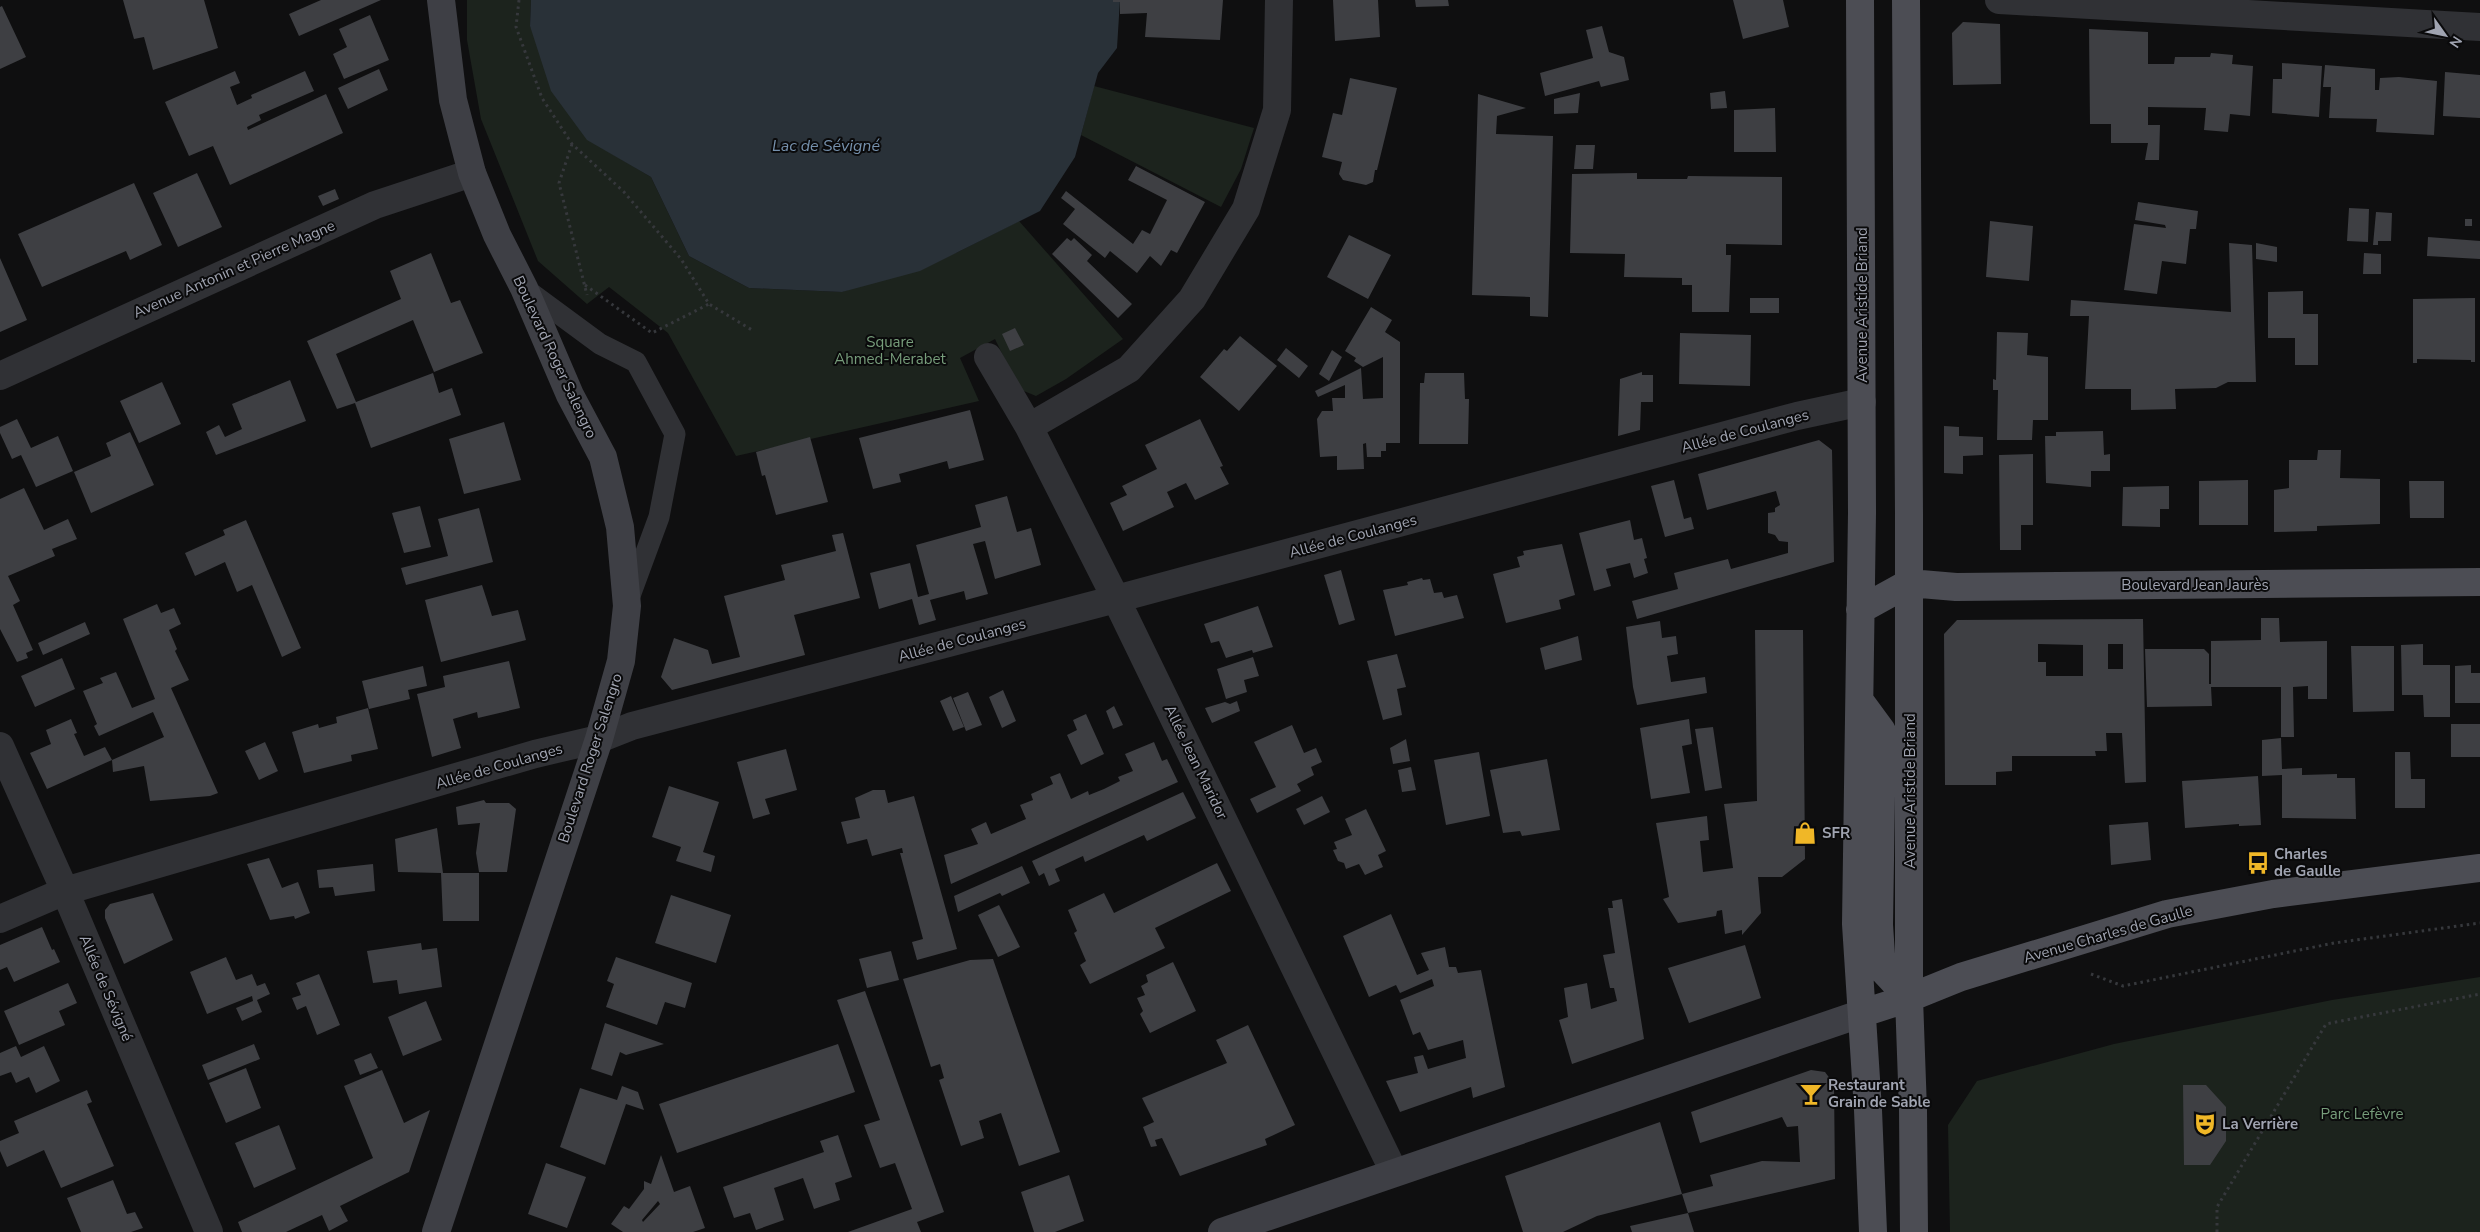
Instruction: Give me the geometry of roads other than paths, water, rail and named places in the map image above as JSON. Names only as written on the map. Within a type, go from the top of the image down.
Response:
[{"type":"main road","name":"Boulevard Roger Salengro","points":[[436,1232],[599,739],[621,661],[627,606],[620,527],[603,457],[570,395],[524,288],[497,235],[472,173],[453,100],[441,0]]},
{"type":"main road","name":"Avenue Aristide Briand","points":[[1860,0],[1862,402],[1856,924],[1863,1013],[1874,1232]]},
{"type":"main road","name":"Avenue Aristide Briand","points":[[1906,0],[1909,998],[1913,1110],[1914,1232]]},
{"type":"main road","name":"Boulevard Jean Jaurès","points":[[1909,583],[1967,587],[2480,582]]},
{"type":"main road","points":[[1860,610],[1909,583]]},
{"type":"main road","points":[[1860,701],[1882,731],[1879,925],[1882,970],[1909,998]]},
{"type":"main road","name":"Avenue Charles de Gaulle","points":[[1863,1013],[1909,998],[1961,977],[2167,914],[2273,894],[2480,868]]},
{"type":"main road","points":[[1222,1232],[1248,1227],[1394,1172],[1863,1013]]},
{"type":"street","points":[[1029,427],[1129,369],[1192,299],[1246,209],[1277,110],[1279,0]]},
{"type":"street","points":[[1999,0],[2438,12],[2480,27]]},
{"type":"street","name":"Avenue Antonin et Pierre Magne","points":[[0,376],[375,205],[472,173]]},
{"type":"street","name":"Allée Jean Maridor","points":[[988,357],[1029,427],[1116,599],[1394,1172]]},
{"type":"street","name":"Allée de Coulanges","points":[[0,919],[65,891],[535,754],[599,739],[632,726],[1116,599],[1797,416],[1862,402]]},
{"type":"street","name":"Allée de Sévigné","points":[[0,746],[65,891],[209,1232]]},
{"type":"lane","points":[[524,288],[600,344],[636,362],[675,434],[659,517],[627,606]]},
{"type":"water","name":"Lac de Sévigné","points":[[531,0],[1120,0],[1117,48],[1098,73],[1075,157],[1040,211],[920,271],[842,292],[749,288],[689,256],[651,177],[587,140],[551,91],[530,26]]},
{"type":"place","name":"SFR","points":[[1805,833]]},
{"type":"place","name":"Charles de Gaulle","points":[[2258,863]]},
{"type":"place","name":"Restaurant Grain de Sable","points":[[1811,1094]]},
{"type":"place","name":"La Verrière","points":[[2205,1124]]},
{"type":"park label","name":"Square Ahmed-Merabet","points":[[890,350]]},
{"type":"park label","name":"Parc Lefèvre","points":[[2362,1114]]}]
